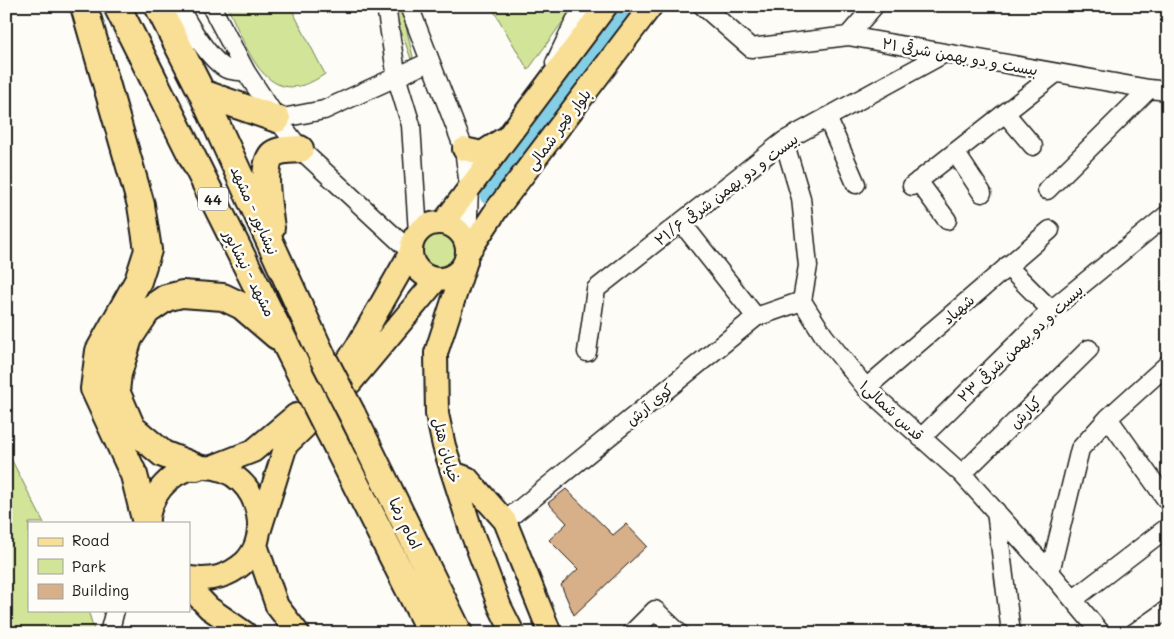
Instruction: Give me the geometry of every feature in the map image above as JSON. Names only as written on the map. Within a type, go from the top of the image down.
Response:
[{"type":"highway","points":[[84,6],[141,205],[148,250],[138,281],[99,350],[94,389],[134,475],[146,522]]},
{"type":"highway","name":"مشهد - نیشابور","points":[[117,6],[330,432]]},
{"type":"highway","name":"نیشابور - مشهد","points":[[158,6],[202,93],[323,358],[352,414]]},
{"type":"highway","points":[[202,93],[277,119]]},
{"type":"highway","points":[[272,248],[266,170],[268,159],[274,153],[300,150]]},
{"type":"highway","points":[[204,467],[163,454],[132,428],[116,391],[118,374],[129,338],[147,311],[166,298],[182,294],[223,296],[242,306],[286,344]]},
{"type":"highway","name":"امام رضا","points":[[352,414],[459,633]]},
{"type":"highway","name":"امام رضا","points":[[330,432],[431,633]]},
{"type":"main road","points":[[443,223],[606,6]]},
{"type":"main road","name":"بلوار فجر شمالی","points":[[467,254],[496,209],[651,6]]},
{"type":"main road","points":[[464,149],[482,153],[510,135]]},
{"type":"main road","points":[[146,522],[149,507],[156,492],[166,480],[180,472],[204,467],[253,452],[280,430],[340,373],[415,243],[425,227],[443,223],[459,231],[467,254],[454,274],[438,279],[430,277],[417,267],[415,243]]},
{"type":"main road","name":"خیابان هتل","points":[[467,254],[436,353],[437,414],[472,533],[500,606],[513,633]]},
{"type":"main road","points":[[190,578],[204,580],[228,574],[248,559],[258,537],[286,445],[351,382],[438,279]]},
{"type":"main road","points":[[204,467],[232,475],[248,489],[258,508],[258,537],[277,606],[298,633]]},
{"type":"main road","points":[[453,473],[467,478],[505,521],[550,633]]},
{"type":"main road","points":[[190,588],[209,608],[245,633]]},
{"type":"street","points":[[179,6],[186,20],[205,47],[226,69],[246,72]]},
{"type":"street","points":[[211,6],[246,72],[300,150],[415,243]]},
{"type":"street","points":[[386,6],[397,79],[411,126],[415,243]]},
{"type":"street","points":[[409,6],[464,149],[469,186],[467,254]]},
{"type":"street","points":[[544,88],[575,21],[585,6]]},
{"type":"street","points":[[848,36],[874,6]]},
{"type":"street","name":"بیست و دو بهمن شرقی ۲۱","points":[[710,9],[752,48],[848,36],[1148,90],[1168,91]]},
{"type":"street","name":"بیست و دو بهمن شرقی ۲۱/۶","points":[[587,352],[596,289],[784,141],[945,52]]},
{"type":"street","points":[[277,119],[324,110],[397,79],[429,62]]},
{"type":"street","points":[[946,220],[915,184],[1056,74]]},
{"type":"street","points":[[1047,190],[1148,90]]},
{"type":"street","points":[[1005,113],[1033,146]]},
{"type":"street","points":[[827,117],[856,184]]},
{"type":"street","points":[[784,141],[801,198],[808,266],[802,301]]},
{"type":"street","points":[[955,152],[982,193]]},
{"type":"street","name":"بیست و دو بهمن شرقی ۲۳","points":[[921,438],[1050,310],[1168,214]]},
{"type":"street","points":[[681,222],[756,317]]},
{"type":"street","name":"شهیاد","points":[[866,388],[1050,230]]},
{"type":"street","points":[[1007,266],[1050,310]]},
{"type":"street","name":"کوی آرش","points":[[505,521],[756,317],[802,301]]},
{"type":"street","name":"قدس شمالی۱","points":[[802,301],[824,336],[866,388],[962,474],[1074,599],[1101,633]]},
{"type":"street","name":"کیارش","points":[[962,474],[1088,349]]},
{"type":"street","points":[[1050,572],[1080,449],[1108,418],[1168,364]]},
{"type":"street","points":[[1108,418],[1168,502]]},
{"type":"street","points":[[996,512],[1011,633]]},
{"type":"street","points":[[1074,599],[1168,527]]},
{"type":"street","points":[[1134,633],[1168,609]]},
{"type":"street","points":[[632,633],[655,610],[678,633]]},
{"type":"street","points":[[109,633],[114,612]]},
{"type":"green space","points":[[227,6],[290,6],[325,74],[305,85],[288,87],[274,82],[262,72],[252,57]]},
{"type":"green space","points":[[491,6],[574,6],[528,70]]},
{"type":"green space","points":[[398,12],[403,14],[413,57],[411,59],[397,19]]},
{"type":"green space","points":[[443,231],[450,234],[456,240],[459,251],[458,259],[450,268],[443,271],[435,271],[428,268],[420,259],[419,247],[422,240],[431,232]]},
{"type":"green space","points":[[6,449],[43,522],[28,522],[28,612],[89,612],[95,633],[6,633]]},
{"type":"building","points":[[566,489],[613,535],[626,524],[647,546],[574,615],[561,585],[578,569],[549,540],[567,523],[548,503]]},
{"type":"waterway","points":[[487,197],[631,6]]}]
